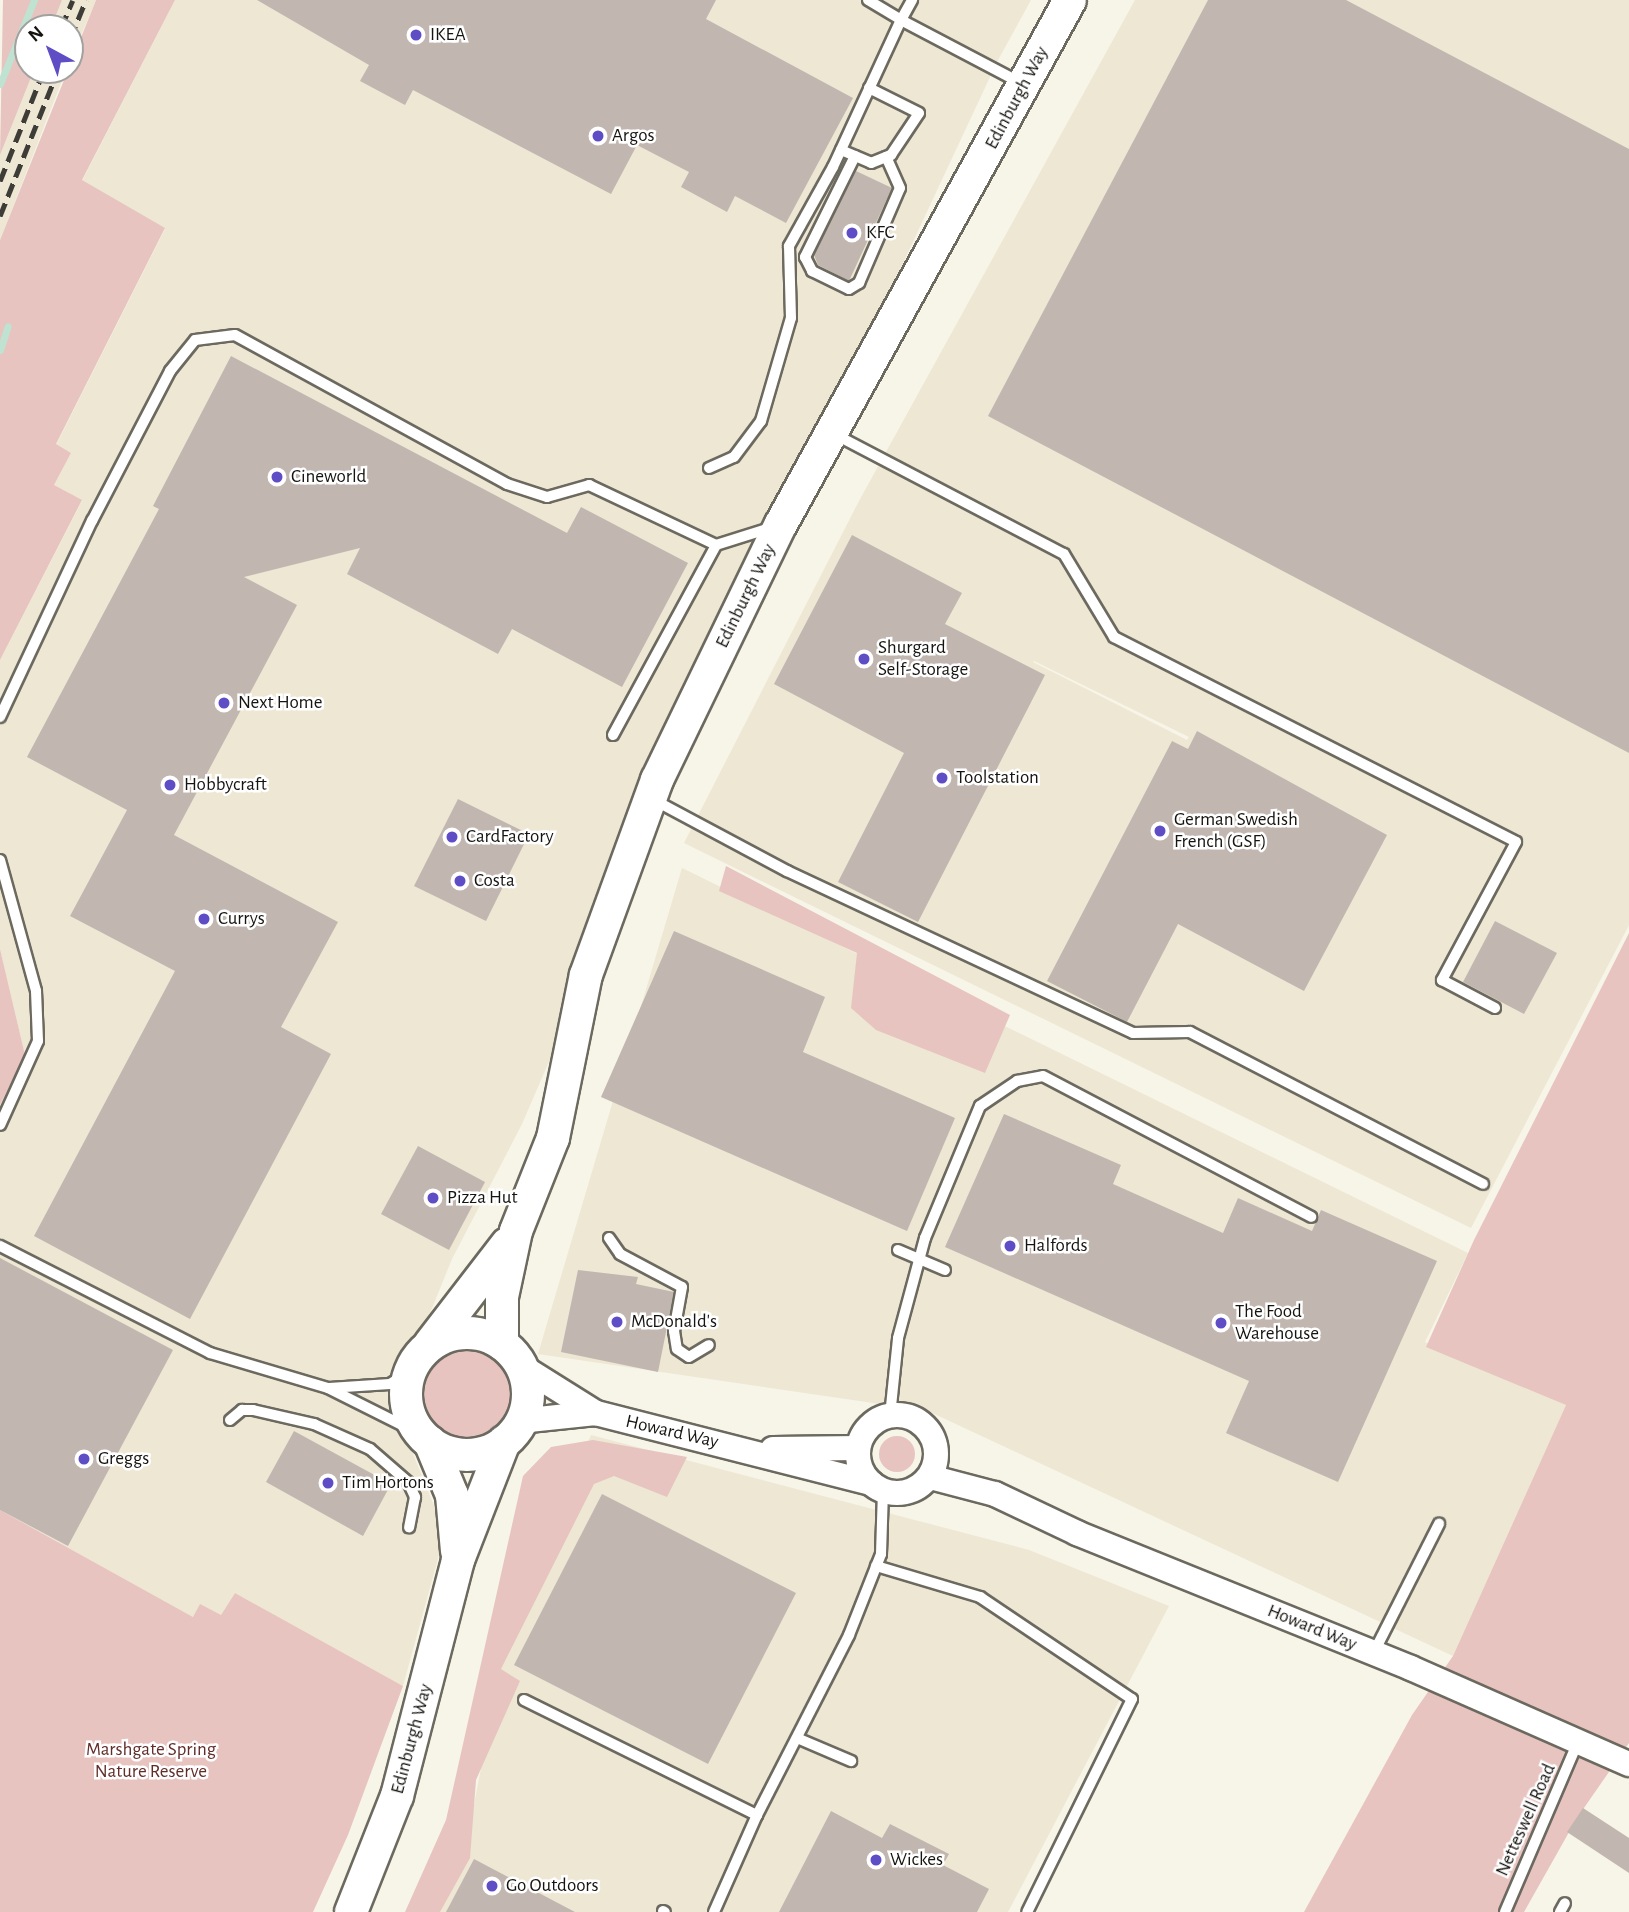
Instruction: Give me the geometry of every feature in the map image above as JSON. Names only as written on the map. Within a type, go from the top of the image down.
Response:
[{"type":"highway","name":"Edinburgh Way","points":[[511,1355],[502,1297],[516,1231],[553,1138],[586,975],[651,798],[781,524],[1070,0]]},
{"type":"highway","name":"Edinburgh Way","points":[[419,1359],[516,1231]]},
{"type":"highway","points":[[473,1333],[511,1355],[527,1400],[508,1438],[471,1454],[448,1452],[426,1438],[407,1405],[419,1359],[453,1335],[473,1333]]},
{"type":"highway","name":"Edinburgh Way","points":[[426,1438],[452,1495],[458,1560]]},
{"type":"highway","name":"Edinburgh Way","points":[[351,1912],[397,1796],[458,1560],[508,1438]]},
{"type":"street","points":[[511,1355],[596,1413]]},
{"type":"street","points":[[508,1438],[530,1420],[596,1413]]},
{"type":"street","name":"Howard Way","points":[[596,1413],[748,1449],[877,1487]]},
{"type":"street","points":[[890,1416],[914,1418],[925,1425],[937,1447],[930,1477],[909,1492],[877,1487],[858,1461],[858,1448],[869,1427],[890,1416]]},
{"type":"street","name":"Howard Way","points":[[937,1447],[995,1494]]},
{"type":"street","name":"Howard Way","points":[[748,1449],[858,1448]]},
{"type":"street","name":"Howard Way","points":[[930,1477],[995,1494],[1077,1533],[1374,1653],[1629,1764]]},
{"type":"lane","points":[[868,0],[1025,85]]},
{"type":"lane","points":[[709,468],[734,457],[761,421],[791,318],[789,246],[841,150],[912,0]]},
{"type":"lane","points":[[841,150],[870,163],[886,157],[906,139],[919,113],[869,88]]},
{"type":"lane","points":[[855,156],[805,257],[812,271],[849,289],[859,283],[900,188],[886,157]]},
{"type":"lane","points":[[0,717],[98,509],[170,371],[195,340],[235,335],[508,484],[547,497],[589,485],[716,545],[781,524]]},
{"type":"lane","points":[[832,433],[1064,554],[1114,637],[1516,842],[1442,979],[1495,1008]]},
{"type":"lane","points":[[613,735],[716,545]]},
{"type":"lane","points":[[651,798],[787,871],[1133,1032],[1190,1032],[1483,1184]]},
{"type":"lane","points":[[0,860],[36,991],[38,1041],[0,1125]]},
{"type":"lane","points":[[890,1416],[898,1338],[918,1258],[980,1107],[1017,1081],[1043,1076],[1311,1217]]},
{"type":"lane","points":[[609,1238],[620,1254],[682,1287],[674,1331],[677,1349],[689,1357],[709,1345]]},
{"type":"lane","points":[[0,1246],[209,1353],[328,1388],[426,1438]]},
{"type":"lane","points":[[898,1250],[945,1270]]},
{"type":"lane","points":[[328,1388],[390,1384],[419,1359]]},
{"type":"lane","points":[[230,1420],[242,1410],[253,1410],[314,1424],[370,1450],[408,1482],[415,1497],[409,1527]]},
{"type":"lane","points":[[714,1912],[757,1815],[845,1646],[881,1554],[877,1487]]},
{"type":"lane","points":[[1374,1653],[1438,1524]]},
{"type":"lane","points":[[876,1566],[980,1597],[1132,1699],[1027,1912]]},
{"type":"lane","points":[[524,1700],[757,1815]]},
{"type":"lane","points":[[797,1738],[851,1761]]},
{"type":"lane","name":"Netteswell Road","points":[[1505,1912],[1579,1741]]},
{"type":"shaded area","points":[[62,0],[96,0],[84,28],[84,14],[56,14]]},
{"type":"shaded area","points":[[175,0],[1031,0],[997,62],[781,524],[522,1124],[452,1259],[393,1404],[445,1533],[403,1686],[235,1593],[221,1615],[193,1617],[0,1510],[0,1105],[25,1055],[0,949],[0,660],[82,501],[54,485],[71,453],[56,445],[165,229],[82,181]]},
{"type":"shaded area","points":[[1135,0],[1629,0],[1629,925],[1471,1228],[684,843],[859,501]],"holes":[[[1034,661],[1189,737],[1187,740]]]},
{"type":"shaded area","points":[[28,84],[61,84],[0,240],[0,155]]},
{"type":"shaded area","points":[[682,868],[1468,1253],[1425,1342],[1566,1405],[1453,1656],[928,1411],[538,1354]]},
{"type":"shaded area","points":[[591,1435],[1029,1550],[1169,1606],[1008,1912],[433,1912],[466,1847],[503,1653]]},
{"type":"green space","points":[[3,0],[62,0],[56,14],[14,14],[14,84],[28,84],[0,155]]},
{"type":"green space","points":[[96,0],[175,0],[82,180],[165,228],[56,444],[71,453],[54,485],[82,500],[0,660],[0,240],[62,84],[84,84],[84,30]]},
{"type":"green space","points":[[726,866],[1010,1015],[985,1073],[876,1030],[851,1008],[857,953],[719,891]]},
{"type":"green space","points":[[1629,933],[1629,1743],[1577,1818],[1524,1912],[1304,1912],[1412,1715],[1453,1656],[1566,1405],[1426,1347],[1474,1240]]},
{"type":"green space","points":[[0,949],[25,1055],[0,1105]]},
{"type":"green space","points":[[467,1346],[484,1350],[499,1360],[509,1375],[513,1392],[509,1409],[499,1424],[484,1434],[467,1438],[450,1434],[435,1424],[425,1409],[421,1392],[425,1375],[435,1360],[450,1350]]},
{"type":"green space","points":[[897,1436],[910,1441],[915,1454],[910,1467],[897,1472],[884,1467],[879,1454],[884,1441]]},
{"type":"green space","points":[[593,1440],[687,1457],[667,1497],[614,1476],[594,1484],[501,1669],[520,1681],[476,1780],[470,1858],[440,1912],[405,1912],[446,1820],[523,1476],[551,1447]]},
{"type":"green space","name":"Marshgate Spring Nature Reserve","points":[[0,1510],[193,1617],[200,1604],[221,1615],[235,1593],[403,1686],[348,1835],[313,1912],[0,1912]]},
{"type":"building","points":[[257,0],[716,0],[706,19],[853,98],[786,223],[735,196],[727,212],[681,187],[689,172],[637,145],[611,194],[413,90],[405,105],[360,81],[369,65]]},
{"type":"building","points":[[1208,0],[1346,0],[1629,149],[1629,753],[988,416]]},
{"type":"building","name":"KFC","points":[[856,171],[892,188],[849,281],[818,265],[814,255]]},
{"type":"building","points":[[231,356],[567,533],[581,507],[688,563],[622,687],[512,629],[498,654],[347,574],[360,548],[244,577],[297,605],[174,835],[338,922],[281,1027],[331,1054],[190,1319],[34,1236],[175,971],[70,916],[127,810],[27,757],[159,509],[153,506]]},
{"type":"building","points":[[852,535],[962,593],[945,624],[1045,675],[918,922],[838,882],[904,753],[774,684]]},
{"type":"building","points":[[1197,731],[1387,835],[1304,991],[1178,924],[1127,1022],[1047,981],[1172,741],[1188,749]]},
{"type":"building","points":[[458,799],[529,834],[486,921],[414,886]]},
{"type":"building","points":[[1495,921],[1557,953],[1524,1014],[1463,982]]},
{"type":"building","points":[[674,931],[825,997],[803,1052],[955,1118],[907,1231],[601,1097]]},
{"type":"building","points":[[1004,1114],[1121,1165],[1113,1184],[1223,1233],[1238,1198],[1312,1231],[1321,1210],[1437,1261],[1338,1482],[1226,1433],[1249,1381],[945,1247]]},
{"type":"building","name":"Pizza Hut","points":[[418,1146],[485,1182],[449,1250],[381,1214]]},
{"type":"building","points":[[0,1258],[173,1350],[68,1546],[0,1510]]},
{"type":"building","name":"McDonald's","points":[[578,1270],[638,1277],[636,1284],[674,1292],[658,1372],[561,1352]]},
{"type":"building","name":"Tim Hortons","points":[[294,1431],[391,1484],[363,1536],[266,1482]]},
{"type":"building","points":[[602,1494],[796,1593],[708,1764],[514,1665]]},
{"type":"building","points":[[1583,1808],[1629,1838],[1629,1873],[1567,1832]]},
{"type":"building","name":"Wickes","points":[[831,1811],[882,1838],[890,1824],[949,1854],[943,1865],[989,1889],[977,1912],[779,1912]]},
{"type":"building","name":"Go Outdoors","points":[[474,1859],[575,1912],[446,1912]]},
{"type":"waterway","points":[[0,84],[34,0]]},
{"type":"waterway","points":[[0,350],[8,326]]},
{"type":"railway","points":[[67,14],[73,0]]},
{"type":"railway","points":[[80,14],[86,0]]},
{"type":"railway","points":[[0,181],[38,84]]},
{"type":"railway","points":[[0,216],[52,84]]},
{"type":"place","name":"IKEA","points":[[416,35]]},
{"type":"place","name":"Argos","points":[[598,136]]},
{"type":"place","name":"KFC","points":[[852,233]]},
{"type":"place","name":"Cineworld","points":[[277,477]]},
{"type":"place","name":"Shurgard Self-Storage","points":[[864,659]]},
{"type":"place","name":"Next Home","points":[[224,703]]},
{"type":"place","name":"Toolstation","points":[[942,778]]},
{"type":"place","name":"Hobbycraft","points":[[170,785]]},
{"type":"place","name":"German Swedish French (GSF)","points":[[1160,831]]},
{"type":"place","name":"CardFactory","points":[[452,837]]},
{"type":"place","name":"Costa","points":[[460,881]]},
{"type":"place","name":"Currys","points":[[204,919]]},
{"type":"place","name":"Pizza Hut","points":[[433,1198]]},
{"type":"place","name":"Halfords","points":[[1010,1246]]},
{"type":"place","name":"McDonald's","points":[[617,1322]]},
{"type":"place","name":"The Food Warehouse","points":[[1221,1323]]},
{"type":"place","name":"Greggs","points":[[84,1459]]},
{"type":"place","name":"Tim Hortons","points":[[328,1483]]},
{"type":"place","name":"Wickes","points":[[876,1860]]},
{"type":"place","name":"Go Outdoors","points":[[492,1886]]}]
